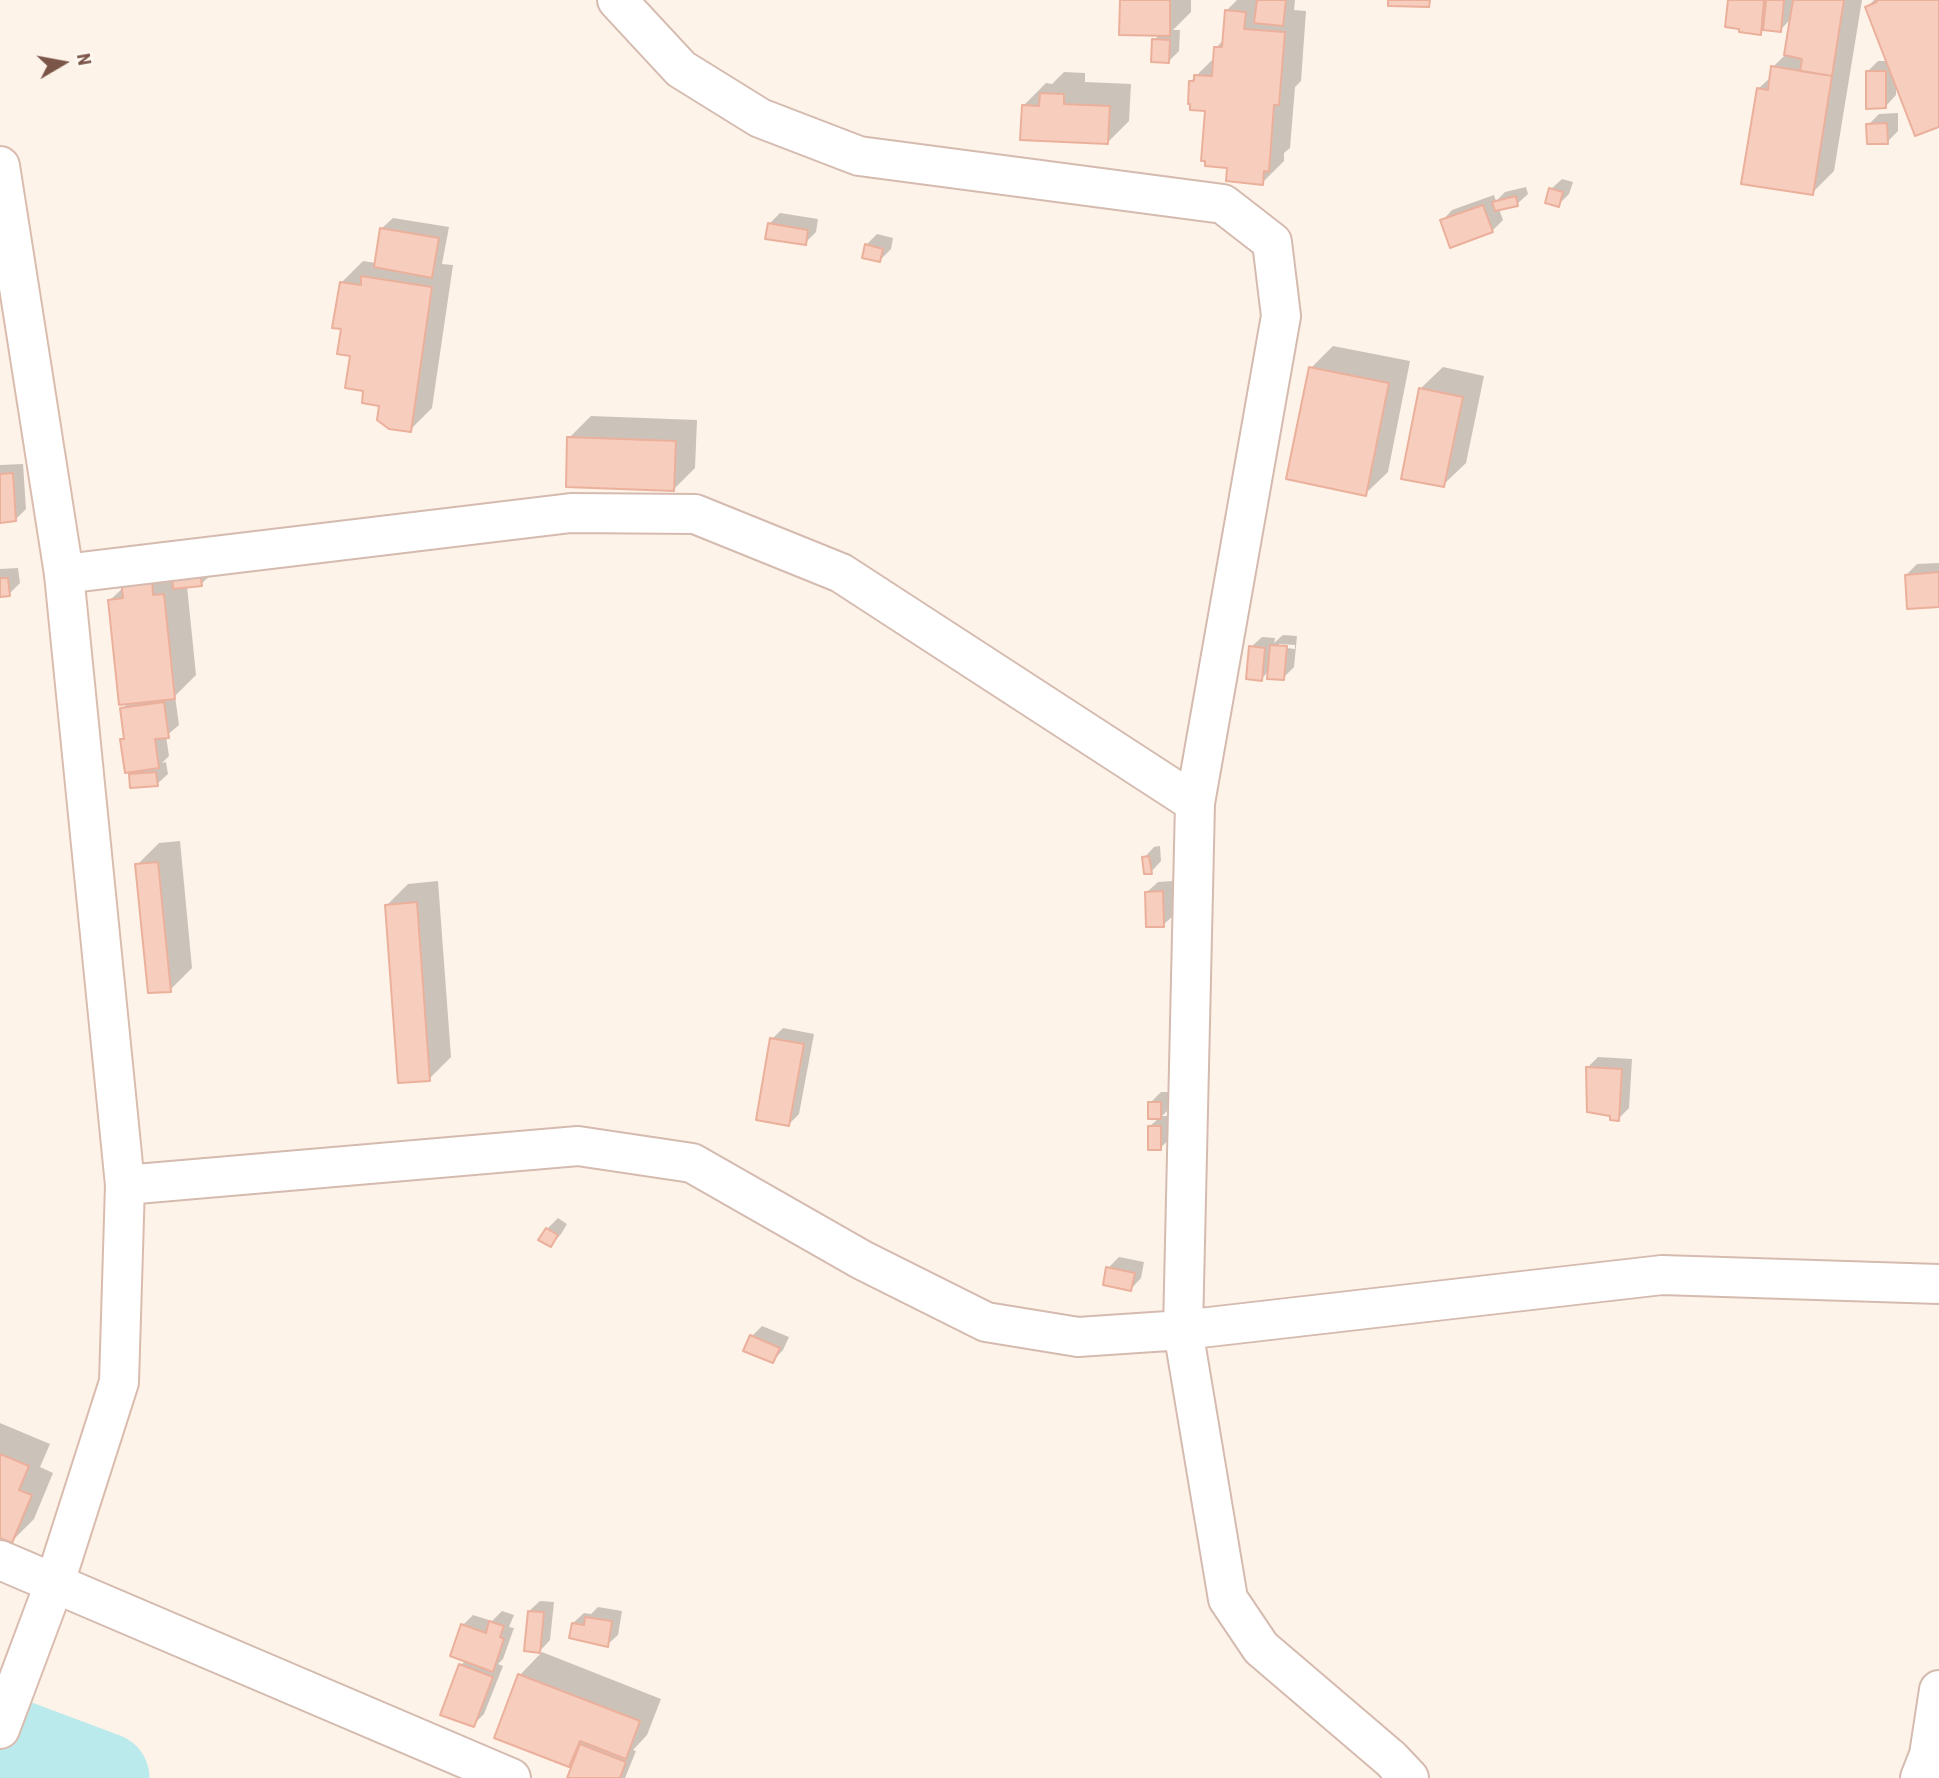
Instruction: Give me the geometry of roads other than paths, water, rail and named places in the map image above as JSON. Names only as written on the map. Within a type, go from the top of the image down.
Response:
[{"type":"street","points":[[617,0],[681,69],[760,118],[847,151],[873,158],[1223,204],[1272,242],[1280,316],[1195,803],[1183,1330],[1228,1599],[1261,1648],[1391,1759],[1409,1778]]},
{"type":"street","points":[[0,166],[64,574],[125,1185],[119,1382],[49,1596],[0,1728]]},
{"type":"street","points":[[64,574],[571,513],[695,514],[841,573],[1195,803]]},
{"type":"street","points":[[125,1185],[578,1146],[692,1163],[862,1260],[986,1322],[1078,1338],[1183,1330],[1662,1275],[1939,1284]]},
{"type":"street","points":[[0,1560],[49,1596],[511,1778]]},
{"type":"street","points":[[1920,1778],[1929,1755],[1939,1690]]},
{"type":"waterway","points":[[0,1739],[104,1778]]}]
